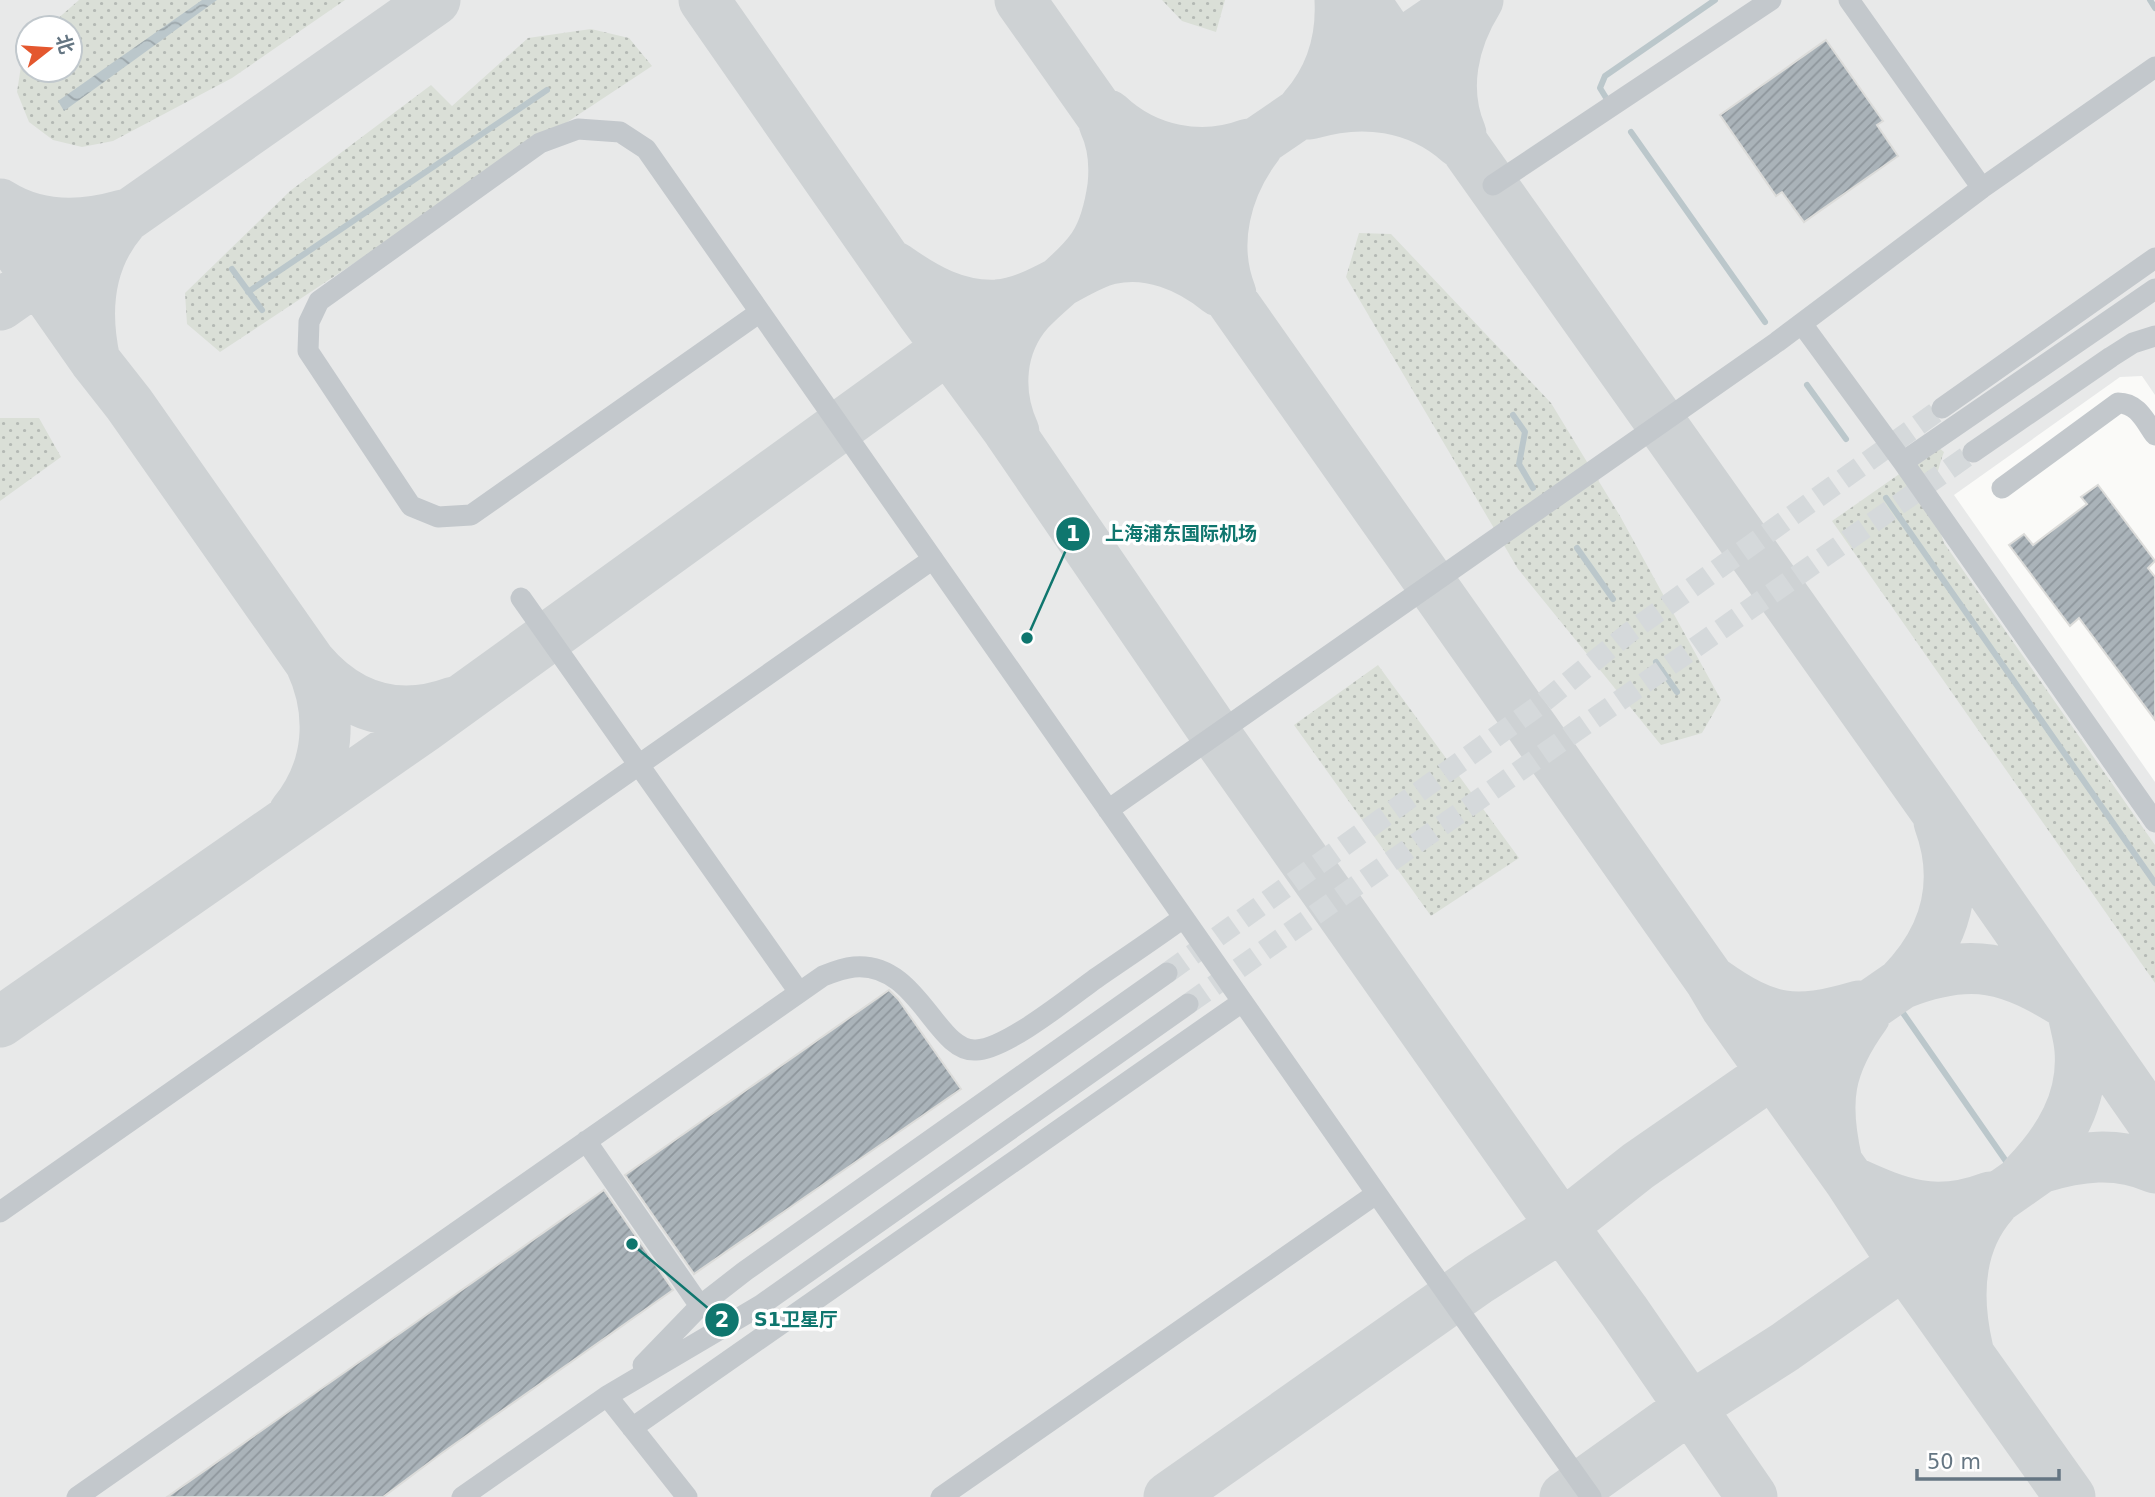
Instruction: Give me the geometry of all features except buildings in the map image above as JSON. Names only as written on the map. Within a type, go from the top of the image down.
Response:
[{"type":"lane","points":[[1493,185],[1771,0]]},
{"type":"lane","points":[[1849,0],[1982,188]]},
{"type":"lane","points":[[1108,810],[1333,655],[1802,324],[1982,188],[2155,67]]},
{"type":"lane","points":[[760,313],[471,515],[438,517],[411,506],[308,351],[309,322],[319,301],[540,143],[578,129],[620,132],[646,149],[1376,1194],[1591,1497]]},
{"type":"lane","points":[[1942,408],[2155,258]]},
{"type":"lane","points":[[1903,463],[2155,289]]},
{"type":"lane","points":[[1802,324],[2155,822]]},
{"type":"lane","points":[[1973,452],[2111,356],[2155,335]]},
{"type":"lane","points":[[2002,488],[2118,404],[2133,406],[2155,435]]},
{"type":"lane","points":[[0,1212],[933,559]]},
{"type":"lane","points":[[521,598],[799,992]]},
{"type":"lane","points":[[77,1497],[824,975],[867,967],[880,970],[918,997],[948,1039],[967,1051],[980,1050],[992,1048],[1022,1029],[1184,918]]},
{"type":"lane","points":[[607,1396],[654,1355],[699,1306],[745,1271],[1167,973]]},
{"type":"lane","points":[[632,1428],[1242,1002]]},
{"type":"lane","points":[[462,1497],[607,1396],[761,1305],[1188,1004]]},
{"type":"lane","points":[[586,1141],[699,1306]]},
{"type":"lane","points":[[941,1497],[1376,1194]]},
{"type":"lane","points":[[607,1396],[687,1497]]},
{"type":"shaded area","points":[[0,0],[2155,0],[2155,395],[2142,376],[2120,377],[1954,495],[2155,782],[2155,1497],[0,1497]]},
{"type":"shaded area","points":[[79,0],[345,0],[232,78],[113,141],[82,147],[53,140],[29,122],[17,92],[18,84],[84,84],[84,14],[63,14]]},
{"type":"shaded area","points":[[1162,0],[1225,0],[1216,32],[1182,21]]},
{"type":"shaded area","points":[[591,29],[629,38],[652,66],[220,352],[187,324],[185,293],[290,191],[431,85],[452,106],[528,38]]},
{"type":"shaded area","points":[[1359,233],[1391,234],[1551,403],[1620,516],[1721,700],[1702,733],[1661,745],[1518,569],[1346,277]]},
{"type":"shaded area","points":[[0,418],[39,418],[61,457],[0,501]]},
{"type":"shaded area","points":[[1938,447],[1944,452],[1935,487],[1935,508],[1944,543],[2155,845],[2155,983],[1832,521]]},
{"type":"shaded area","points":[[1378,665],[1519,858],[1431,916],[1294,725]]},
{"type":"water","points":[[202,0],[217,0],[64,111],[58,101]]},
{"type":"waterway","points":[[1608,101],[1600,88],[1605,76],[1715,0]]},
{"type":"waterway","points":[[2150,0],[2155,8]]},
{"type":"waterway","points":[[248,292],[547,90]]},
{"type":"waterway","points":[[1631,132],[1765,322]]},
{"type":"waterway","points":[[232,269],[262,310]]},
{"type":"waterway","points":[[1807,385],[1846,439]]},
{"type":"waterway","points":[[1513,415],[1525,432],[1519,464],[1533,488]]},
{"type":"waterway","points":[[1886,498],[2155,883]]},
{"type":"waterway","points":[[1577,548],[1613,599]]},
{"type":"waterway","points":[[1656,662],[1677,692]]},
{"type":"waterway","points":[[1894,1000],[2017,1177]]},
{"type":"taxiway","points":[[0,305],[435,0]]},
{"type":"taxiway","points":[[704,0],[922,313],[1008,430],[1219,739],[1624,1311],[1752,1497]]},
{"type":"taxiway","points":[[1020,0],[1710,980],[1903,1262],[2070,1497]]},
{"type":"taxiway","points":[[1304,108],[1321,84],[1333,57],[1339,29],[1340,0]]},
{"type":"taxiway","points":[[1364,0],[2155,1126]]},
{"type":"taxiway","points":[[0,1022],[424,727],[947,349],[1060,282],[1164,206],[1466,0]]},
{"type":"taxiway","points":[[1461,134],[1452,100],[1453,65],[1462,31],[1478,0]]},
{"type":"taxiway","points":[[1310,114],[1349,106],[1388,108],[1425,120],[1459,142]]},
{"type":"taxiway","points":[[1108,115],[1139,137],[1175,150],[1212,152],[1249,144]]},
{"type":"taxiway","points":[[1014,432],[1008,417],[1003,385],[1006,354],[1019,324],[1029,311],[1079,264],[1101,233],[1109,210],[1114,178],[1111,146],[1104,123]]},
{"type":"taxiway","points":[[1231,294],[1222,255],[1225,216],[1237,179],[1258,145]]},
{"type":"taxiway","points":[[0,204],[29,218],[60,223],[91,222],[123,215]]},
{"type":"taxiway","points":[[95,361],[90,324],[92,287],[102,253],[122,221]]},
{"type":"taxiway","points":[[0,225],[310,662],[325,678],[357,700],[375,707],[413,711],[454,702]]},
{"type":"taxiway","points":[[895,267],[943,295],[982,305],[1006,304],[1023,299],[1097,263],[1125,257],[1154,259],[1182,268],[1219,291]]},
{"type":"taxiway","points":[[294,813],[315,778],[324,740],[323,701],[310,662]]},
{"type":"taxiway","points":[[1169,1497],[1479,1279],[1562,1226],[1638,1166],[1901,984],[1929,948],[1946,909],[1949,867],[1939,822]]},
{"type":"taxiway","points":[[1901,984],[1949,970],[1990,970],[2029,983],[2072,1007],[2080,1050],[2078,1086],[2067,1119],[2048,1149],[2025,1176]]},
{"type":"taxiway","points":[[1713,982],[1750,1005],[1782,1016],[1816,1016],[1859,1006]]},
{"type":"taxiway","points":[[1837,1162],[1830,1120],[1832,1085],[1843,1051],[1865,1015]]},
{"type":"taxiway","points":[[1565,1497],[1691,1407],[1785,1347],[2040,1168],[2098,1157],[2126,1159],[2155,1168]]},
{"type":"taxiway","points":[[1850,1181],[1918,1206],[1952,1207],[1990,1197]]},
{"type":"taxiway","points":[[1968,1350],[1962,1311],[1962,1273],[1972,1237],[1993,1203]]},
{"type":"tunnel","points":[[1167,973],[1541,704],[1630,632],[1942,408]]},
{"type":"tunnel","points":[[1188,1004],[1973,452]]},
{"type":"place","name":"上海浦东国际机场","points":[[1027,638]]},
{"type":"place","name":"S1卫星厅","points":[[632,1244]]}]
